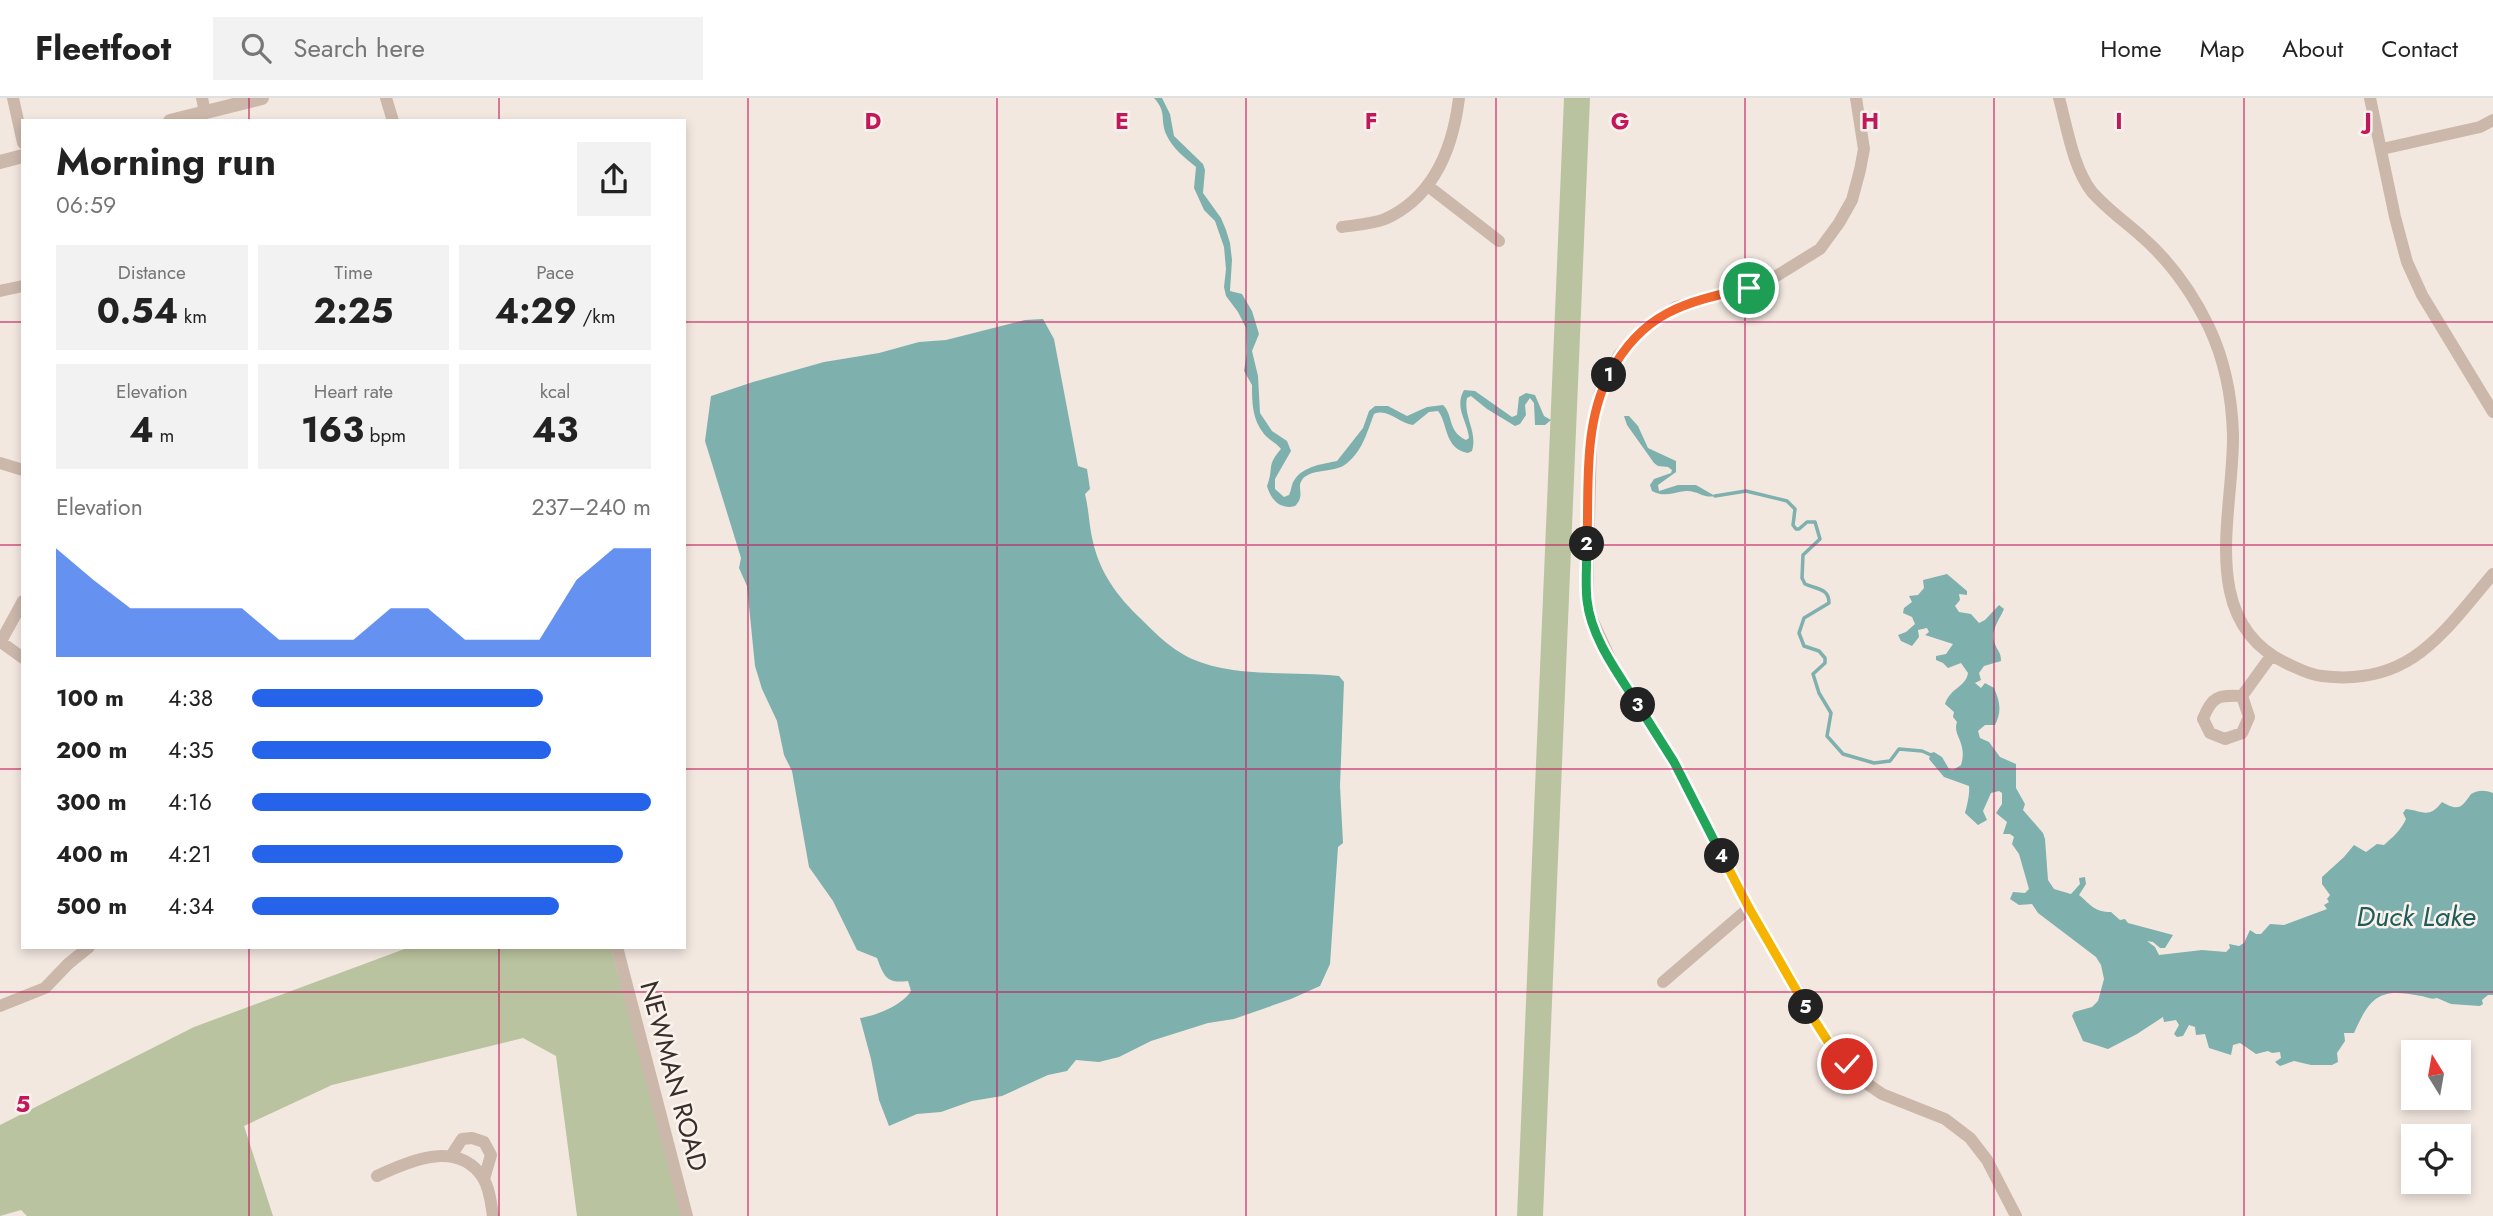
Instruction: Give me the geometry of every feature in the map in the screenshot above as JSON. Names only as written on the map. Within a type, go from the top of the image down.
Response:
[{"type":"street","points":[[13,98],[21,134]]},
{"type":"street","points":[[174,119],[203,105],[262,98]]},
{"type":"street","points":[[386,98],[392,119]]},
{"type":"street","points":[[1342,228],[1384,219],[1407,205],[1428,186],[1445,157],[1456,127],[1460,98]]},
{"type":"street","points":[[1856,98],[1864,149],[1860,170],[1852,200],[1820,249],[1770,280],[1676,307],[1644,328],[1619,355],[1600,392],[1591,440],[1587,600],[1591,617],[1613,665],[1674,762],[1749,908],[1811,1016],[1847,1064],[1866,1083],[1882,1094],[1945,1119],[1969,1138],[1987,1160],[2016,1216]]},
{"type":"street","points":[[2059,98],[2073,154],[2091,191],[2154,248],[2182,279],[2209,327],[2226,373],[2233,436],[2225,539],[2226,575],[2230,596],[2242,622],[2258,646],[2270,656],[2314,675],[2342,679],[2377,676],[2419,656],[2493,574]]},
{"type":"street","points":[[2370,98],[2407,262],[2422,295],[2493,412]]},
{"type":"street","points":[[2382,149],[2480,127],[2493,120]]},
{"type":"street","points":[[0,162],[21,157]]},
{"type":"street","points":[[1428,186],[1499,241]]},
{"type":"street","points":[[0,291],[21,286]]},
{"type":"street","points":[[0,463],[21,469]]},
{"type":"street","points":[[21,605],[0,642],[21,657]]},
{"type":"street","points":[[2242,696],[2270,656]]},
{"type":"street","points":[[1663,982],[1749,908]]},
{"type":"street","points":[[0,1006],[45,988],[87,949]]},
{"type":"street","name":"NEWMAN ROAD","points":[[618,949],[687,1216]]},
{"type":"street","points":[[451,1156],[462,1139],[472,1138],[484,1142],[491,1155],[484,1179]]},
{"type":"street","points":[[377,1176],[401,1164],[451,1156],[473,1167],[484,1179],[493,1216]]},
{"type":"green space","points":[[1564,98],[1590,98],[1543,1216],[1517,1216]]},
{"type":"green space","points":[[405,949],[612,949],[682,1216],[577,1216],[556,1056],[523,1038],[332,1085],[244,1126],[273,1216],[27,1216],[21,1210],[0,1216],[0,1125],[194,1027]]},
{"type":"water","points":[[1154,98],[1162,98],[1170,114],[1174,136],[1203,164],[1203,193],[1226,230],[1232,260],[1230,291],[1242,294],[1252,311],[1259,334],[1252,351],[1258,376],[1260,413],[1272,431],[1287,441],[1291,451],[1275,479],[1275,489],[1284,497],[1289,495],[1294,481],[1303,471],[1337,461],[1363,428],[1369,411],[1375,406],[1388,406],[1407,416],[1427,407],[1443,405],[1453,428],[1466,440],[1469,438],[1460,403],[1464,390],[1475,391],[1512,417],[1517,415],[1519,397],[1526,393],[1535,395],[1544,416],[1551,420],[1545,425],[1535,425],[1534,403],[1530,398],[1525,405],[1526,415],[1520,424],[1515,426],[1471,396],[1467,398],[1466,405],[1473,444],[1472,451],[1468,453],[1460,451],[1451,441],[1438,411],[1429,412],[1413,425],[1389,414],[1374,414],[1363,442],[1350,461],[1339,468],[1305,476],[1300,483],[1300,498],[1295,506],[1285,507],[1277,503],[1267,486],[1272,463],[1281,449],[1264,434],[1255,416],[1252,385],[1244,371],[1247,352],[1246,328],[1226,296],[1224,287],[1224,247],[1215,221],[1204,210],[1194,188],[1196,167],[1169,139],[1164,129],[1161,107]]},
{"type":"water","points":[[1043,319],[1054,339],[1078,466],[1087,469],[1090,489],[1085,494],[1096,553],[1105,574],[1124,602],[1165,641],[1198,661],[1237,670],[1339,676],[1344,682],[1340,786],[1343,843],[1338,847],[1330,964],[1320,986],[1291,999],[1234,1019],[1208,1023],[1151,1041],[1119,1057],[1099,1062],[1076,1060],[1067,1071],[1048,1075],[1002,1096],[972,1101],[941,1112],[917,1114],[889,1126],[879,1100],[860,1018],[888,1009],[902,1001],[911,991],[908,981],[890,980],[884,974],[877,958],[857,950],[833,901],[809,867],[792,771],[784,755],[777,721],[755,666],[747,586],[739,568],[741,558],[705,441],[711,396],[824,362],[879,353],[919,342],[946,340],[1025,320]]},
{"type":"water","points":[[1624,416],[1629,416],[1638,426],[1648,448],[1676,461],[1676,472],[1658,485],[1659,491],[1678,485],[1696,485],[1715,496],[1690,491],[1665,494],[1652,491],[1650,485],[1654,479],[1671,473],[1672,470],[1654,463],[1627,425]]},
{"type":"water","name":"Duck Lake","points":[[1947,574],[1967,591],[1967,595],[1959,594],[1960,600],[1955,606],[1959,612],[1971,614],[1979,623],[1999,605],[2004,609],[1993,635],[2001,661],[1984,666],[1979,673],[1981,680],[1975,683],[1981,688],[1985,683],[1994,688],[1999,702],[1999,715],[1995,725],[1985,725],[1978,731],[1980,738],[1989,742],[2000,757],[2016,764],[2016,788],[2025,804],[2023,810],[2043,833],[2048,880],[2054,889],[2071,894],[2080,884],[2079,878],[2085,877],[2086,884],[2079,895],[2093,907],[2111,912],[2128,923],[2173,935],[2165,948],[2147,941],[2155,947],[2159,955],[2202,950],[2226,952],[2230,948],[2229,944],[2239,946],[2244,943],[2250,930],[2261,934],[2270,924],[2284,925],[2327,909],[2324,905],[2329,902],[2327,899],[2330,895],[2322,884],[2322,877],[2354,845],[2366,852],[2377,844],[2384,845],[2404,823],[2406,819],[2403,813],[2406,809],[2429,812],[2442,802],[2452,807],[2460,807],[2471,794],[2490,792],[2493,793],[2493,995],[2482,1000],[2483,1004],[2480,1006],[2451,1004],[2437,998],[2396,993],[2378,997],[2366,1010],[2354,1033],[2344,1033],[2345,1041],[2337,1053],[2338,1062],[2332,1065],[2311,1065],[2294,1061],[2280,1066],[2275,1062],[2281,1058],[2280,1052],[2256,1054],[2240,1043],[2233,1045],[2231,1055],[2209,1048],[2205,1034],[2196,1035],[2195,1027],[2189,1025],[2183,1036],[2177,1037],[2174,1034],[2179,1025],[2176,1020],[2164,1022],[2163,1017],[2108,1049],[2083,1041],[2072,1016],[2074,1012],[2092,1007],[2098,1001],[2104,979],[2101,965],[2096,957],[2038,913],[2032,904],[2019,905],[2010,899],[2013,892],[2025,893],[2029,889],[2019,854],[2012,844],[2014,837],[2003,834],[2007,822],[1996,813],[2002,804],[2002,793],[1991,793],[1983,811],[1987,820],[1978,825],[1965,813],[1969,786],[1944,777],[1929,759],[1934,752],[1942,757],[1949,769],[1953,770],[1961,765],[1963,751],[1956,731],[1957,722],[1953,717],[1954,712],[1945,704],[1950,694],[1967,678],[1968,673],[1961,663],[1948,668],[1936,660],[1936,656],[1946,654],[1953,644],[1925,635],[1929,632],[1927,628],[1918,630],[1919,637],[1912,646],[1901,641],[1898,635],[1915,624],[1912,617],[1903,613],[1904,608],[1912,602],[1909,596],[1918,595],[1924,588],[1923,580]]},
{"type":"waterway","points":[[1715,496],[1746,491],[1787,501],[1795,509],[1793,525],[1796,529],[1807,522],[1815,522],[1820,539],[1803,555],[1802,578],[1805,584],[1827,594],[1829,603],[1804,618],[1799,633],[1804,646],[1819,651],[1825,658],[1825,663],[1813,674],[1819,693],[1831,713],[1827,736],[1843,754],[1874,763],[1890,761],[1899,749],[1922,751],[1931,755]]},
{"type":"route","points":[[1749,288],[1696,299],[1676,307],[1644,328],[1619,355],[1600,392],[1591,440],[1587,600],[1599,638],[1613,665],[1674,762],[1749,908],[1811,1016],[1847,1064]]}]
